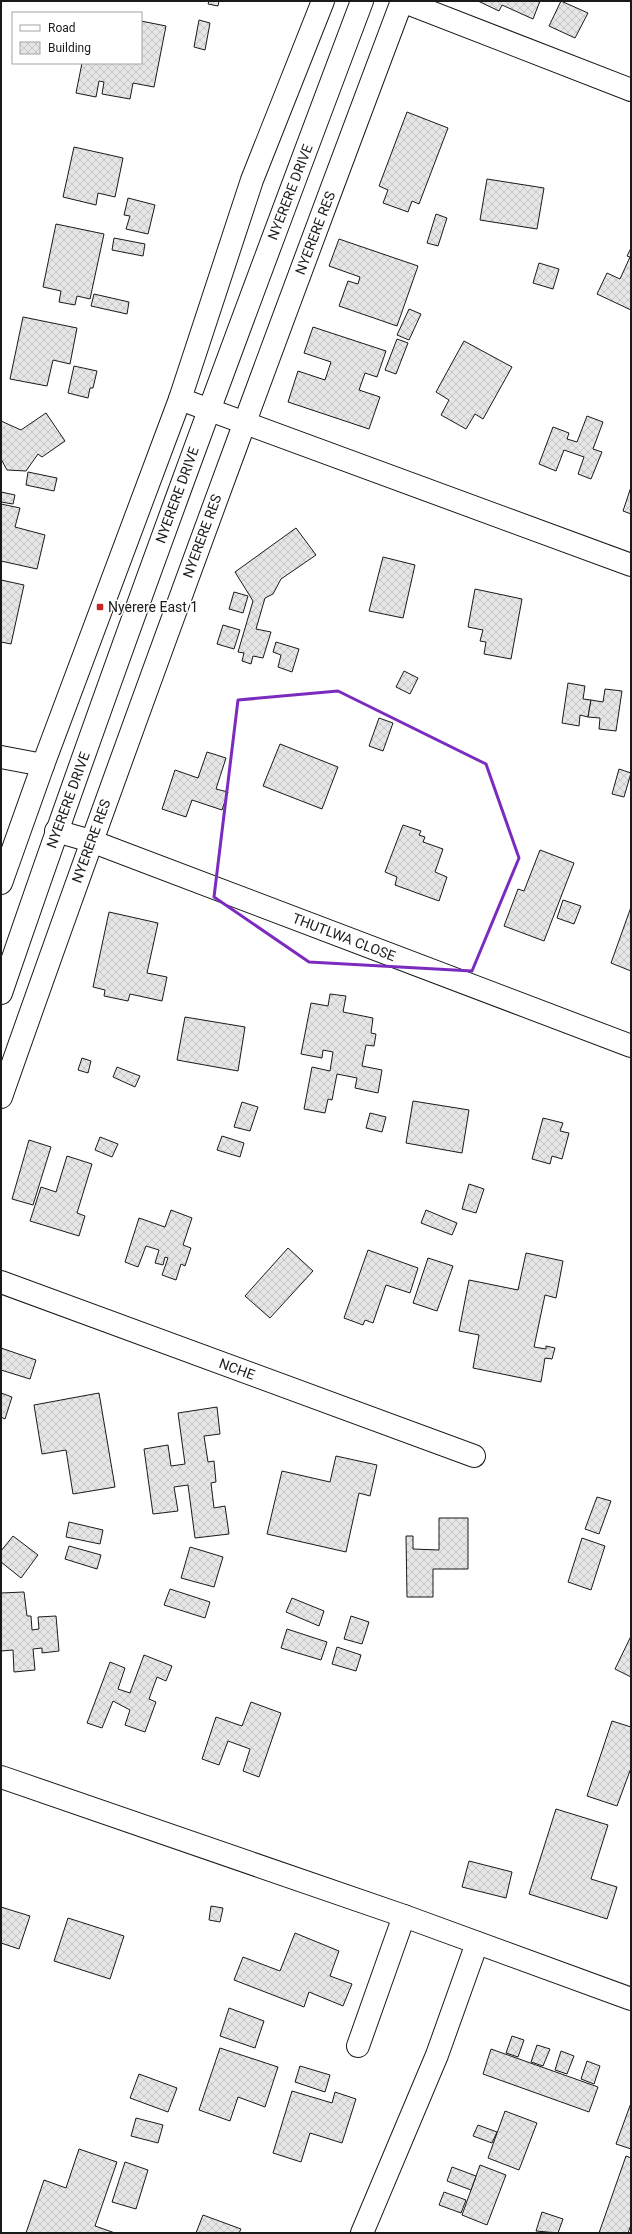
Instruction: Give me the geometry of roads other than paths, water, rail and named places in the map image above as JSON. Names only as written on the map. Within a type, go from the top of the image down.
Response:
[{"type":"street","points":[[1,883],[42,765],[180,399],[252,180],[323,1]]},
{"type":"street","name":"NYERERE DRIVE","points":[[1,993],[56,831],[208,409],[362,1]]},
{"type":"street","points":[[402,1],[631,90]]},
{"type":"street","name":"NYERERE RES","points":[[1,1097],[91,841],[244,422],[402,1]]},
{"type":"street","points":[[180,399],[631,565]]},
{"type":"street","points":[[1,757],[42,765]]},
{"type":"street","name":"THUTLWA CLOSE","points":[[56,831],[91,841],[631,1046]]},
{"type":"street","name":"NCHE","points":[[1,1282],[474,1456]]},
{"type":"street","points":[[1,1777],[404,1916],[631,1998]]},
{"type":"street","points":[[358,2046],[404,1916]]},
{"type":"street","points":[[362,2233],[437,2055],[478,1943]]},
{"type":"place","name":"Nyerere East 1","points":[[100,607]]}]
